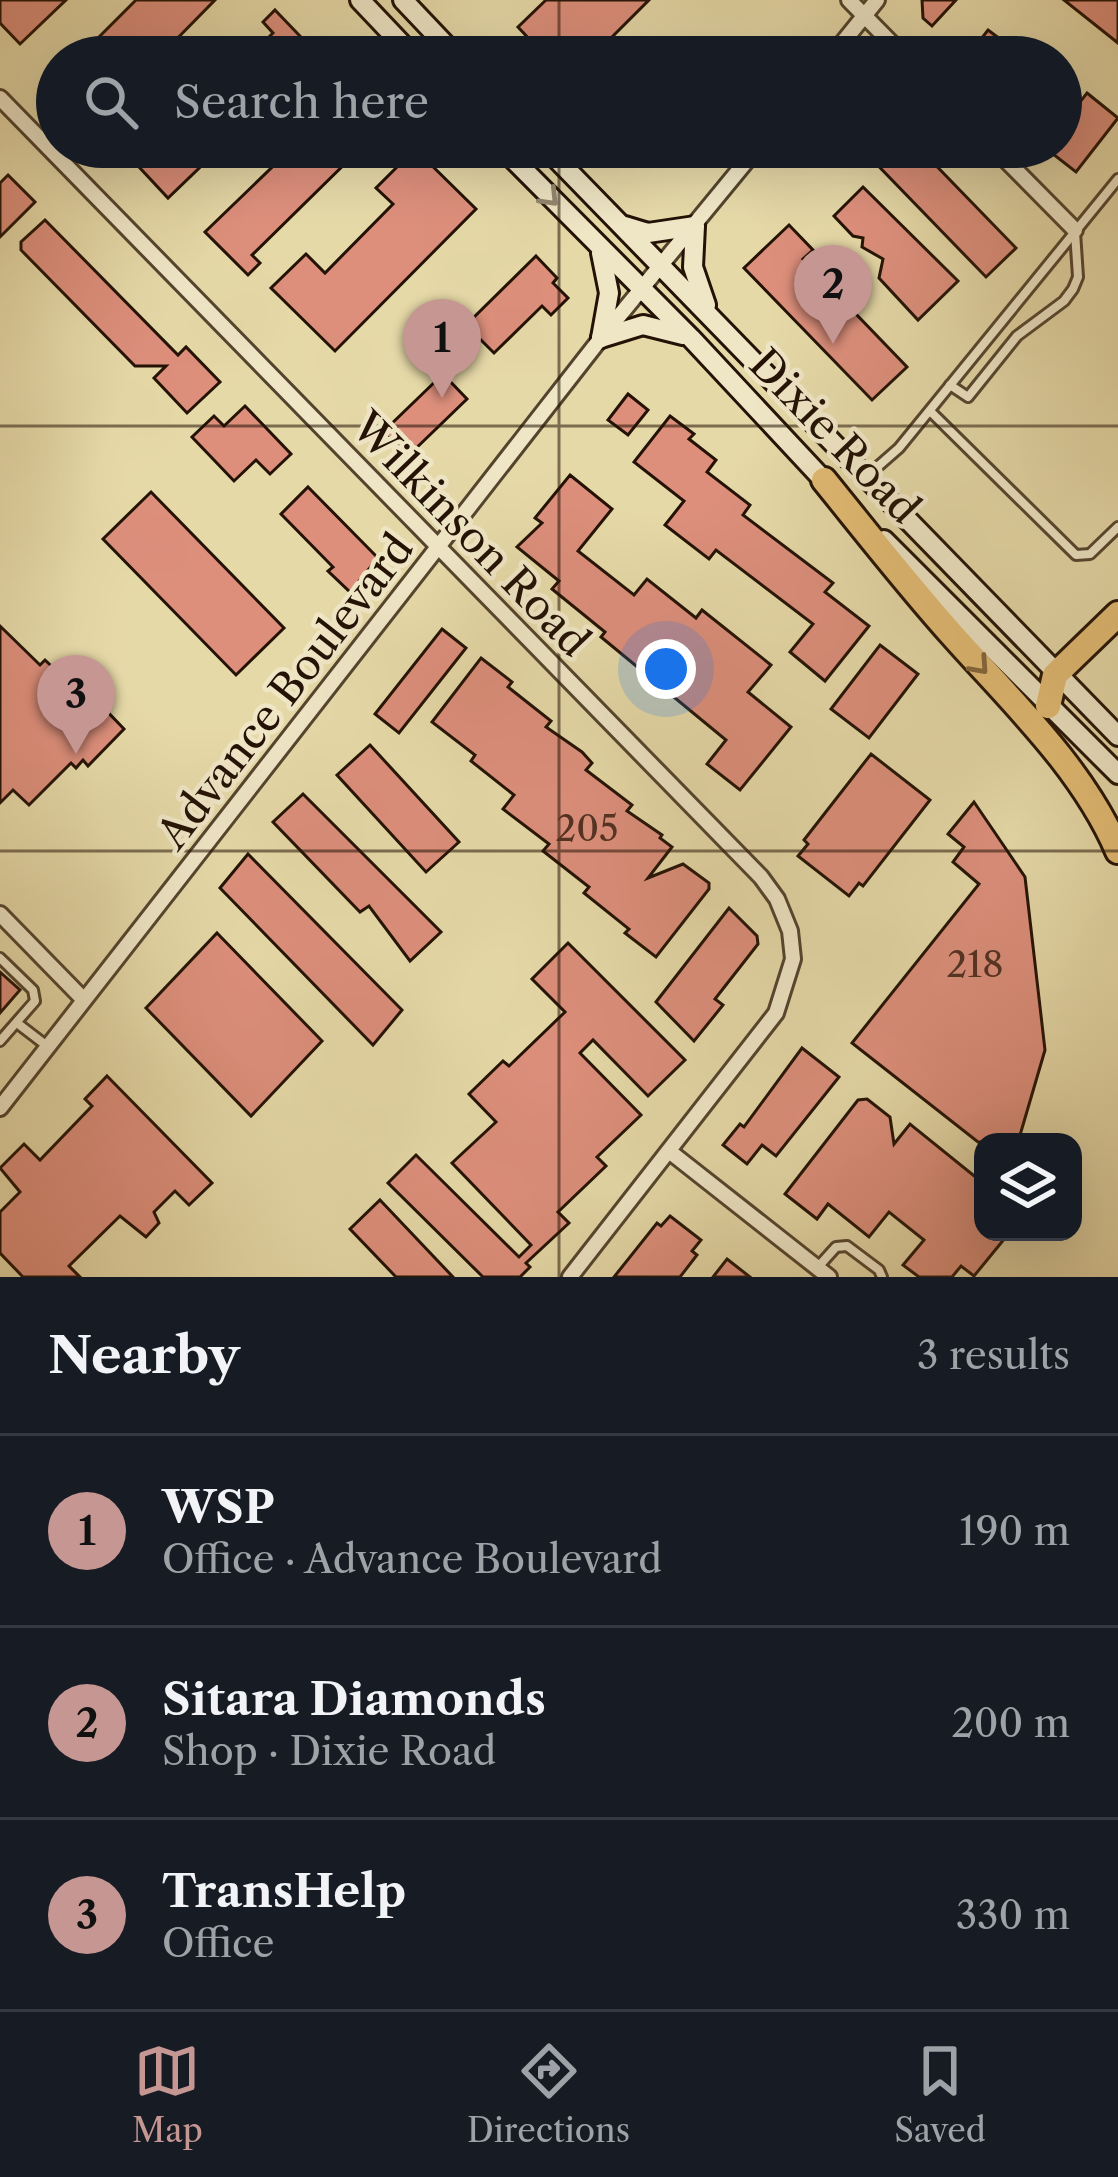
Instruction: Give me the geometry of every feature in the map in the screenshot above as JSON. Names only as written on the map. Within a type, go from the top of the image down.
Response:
[{"type":"highway","points":[[824,480],[927,607],[1043,737],[1081,786],[1118,851]]},
{"type":"highway","points":[[1048,706],[1055,676],[1118,614]]},
{"type":"main road","points":[[360,0],[394,36]]},
{"type":"main road","points":[[403,0],[438,36]]},
{"type":"main road","name":"Dixie Road","points":[[521,168],[1118,774]]},
{"type":"main road","name":"Dixie Road","points":[[564,168],[1118,736]]},
{"type":"main road","points":[[614,222],[648,233],[694,226],[693,267],[710,317]]},
{"type":"main road","points":[[600,249],[609,293],[601,338],[643,325],[691,338]]},
{"type":"street","points":[[849,0],[885,36]]},
{"type":"street","points":[[848,36],[877,0]]},
{"type":"street","name":"Wilkinson Road","points":[[0,98],[36,135]]},
{"type":"street","name":"Wilkinson Road","points":[[68,168],[761,877],[784,915],[793,959],[776,1013],[570,1277]]},
{"type":"street","name":"Advance Boulevard","points":[[0,1108],[601,338],[741,168]]},
{"type":"street","points":[[1014,168],[1075,230]]},
{"type":"street","points":[[0,914],[83,999]]},
{"type":"street","points":[[669,1150],[824,1272]]},
{"type":"lane","points":[[866,477],[899,448],[1118,179]]},
{"type":"lane","points":[[950,385],[968,398],[1017,336],[1064,301],[1078,277],[1075,230]]},
{"type":"lane","points":[[930,411],[1076,555],[1090,554],[1118,527]]},
{"type":"lane","points":[[0,958],[33,990],[35,1001],[0,1041]]},
{"type":"lane","points":[[16,1023],[47,1046]]},
{"type":"lane","points":[[824,1272],[836,1247],[847,1246],[882,1277]]},
{"type":"building","points":[[0,0],[66,0],[20,44],[0,23]]},
{"type":"building","points":[[136,0],[215,0],[180,36],[100,36]]},
{"type":"building","points":[[546,0],[649,0],[613,36],[526,36],[518,27]]},
{"type":"building","points":[[922,0],[956,0],[932,26],[923,18]]},
{"type":"building","points":[[1064,0],[1118,0],[1118,43]]},
{"type":"building","points":[[275,10],[300,36],[270,36],[273,33],[263,22]]},
{"type":"building","points":[[1087,93],[1118,118],[1082,164],[1082,99]]},
{"type":"building","points":[[140,168],[199,168],[168,198]]},
{"type":"building","points":[[271,168],[341,168],[252,255],[260,263],[248,275],[205,232]]},
{"type":"building","points":[[396,168],[434,168],[476,209],[335,351],[271,288],[306,254],[325,273],[393,204],[376,188]]},
{"type":"building","points":[[880,168],[938,168],[1016,248],[986,277]]},
{"type":"building","points":[[8,175],[35,202],[0,237],[0,183]]},
{"type":"building","points":[[863,187],[958,281],[918,320],[879,278],[883,259],[862,247],[863,238],[853,236],[834,216]]},
{"type":"building","points":[[45,220],[178,355],[186,347],[220,382],[187,413],[154,378],[166,366],[135,366],[21,250],[21,242]]},
{"type":"building","points":[[789,225],[813,250],[803,259],[907,367],[872,400],[744,268]]},
{"type":"building","points":[[536,256],[568,298],[551,315],[542,306],[494,353],[466,325]]},
{"type":"building","points":[[443,374],[467,399],[408,456],[383,432]]},
{"type":"building","points":[[628,394],[648,410],[628,435],[608,420]]},
{"type":"building","points":[[245,406],[291,454],[270,474],[256,460],[234,481],[192,437],[214,416],[224,426]]},
{"type":"building","points":[[670,416],[716,460],[707,472],[750,505],[743,515],[833,583],[825,592],[869,626],[825,681],[790,652],[813,624],[716,550],[709,559],[665,525],[684,501],[634,462]]},
{"type":"building","points":[[570,475],[612,509],[578,551],[634,595],[647,579],[696,618],[702,610],[771,665],[748,692],[791,727],[740,790],[707,764],[726,740],[601,637],[605,632],[552,589],[559,581],[517,547],[542,523],[535,518]]},
{"type":"building","points":[[308,487],[378,558],[350,592],[328,571],[333,567],[281,514]]},
{"type":"building","points":[[151,492],[284,628],[236,675],[103,539]]},
{"type":"building","points":[[0,626],[40,665],[45,660],[69,683],[61,690],[79,708],[87,700],[94,706],[98,702],[124,729],[88,766],[83,760],[76,768],[71,763],[29,805],[13,790],[0,803]]},
{"type":"building","points":[[442,629],[466,648],[399,733],[375,714]]},
{"type":"building","points":[[880,645],[918,674],[869,738],[831,709]]},
{"type":"building","points":[[481,658],[551,721],[546,727],[582,752],[592,763],[586,770],[632,805],[627,811],[672,847],[648,878],[683,864],[709,883],[656,957],[584,893],[589,887],[543,851],[549,844],[503,809],[514,795],[471,761],[475,755],[432,722]]},
{"type":"building","points":[[370,745],[459,842],[426,872],[337,775]]},
{"type":"building","points":[[871,754],[930,800],[863,886],[859,883],[849,896],[798,856],[808,844],[804,840]]},
{"type":"building","points":[[303,794],[441,932],[410,961],[369,906],[360,912],[273,822]]},
{"type":"building","points":[[974,802],[1025,877],[1045,1050],[1021,1133],[974,1133],[974,1139],[852,1043],[979,884],[953,862],[964,847],[948,834]]},
{"type":"building","points":[[248,854],[402,1010],[373,1045],[220,888]]},
{"type":"building","points":[[729,908],[757,936],[758,944],[715,999],[723,1005],[694,1041],[656,1002]]},
{"type":"building","points":[[217,933],[322,1041],[251,1116],[146,1008]]},
{"type":"building","points":[[568,943],[685,1060],[648,1096],[593,1040],[580,1053],[641,1115],[597,1157],[606,1166],[558,1212],[569,1223],[526,1263],[530,1267],[520,1277],[483,1277],[388,1183],[416,1155],[519,1257],[531,1245],[452,1163],[496,1122],[469,1094],[503,1061],[509,1066],[565,1012],[532,979]]},
{"type":"building","points":[[0,972],[20,990],[0,1013]]},
{"type":"building","points":[[802,1048],[839,1077],[776,1156],[762,1145],[747,1164],[723,1145],[740,1124],[744,1127]]},
{"type":"building","points":[[107,1076],[212,1183],[189,1205],[175,1191],[154,1212],[159,1223],[146,1237],[120,1216],[69,1266],[80,1277],[23,1277],[0,1253],[0,1212],[20,1192],[0,1168],[24,1144],[40,1160],[92,1106],[85,1099]]},
{"type":"building","points":[[867,1099],[890,1117],[894,1144],[910,1124],[974,1176],[974,1241],[1003,1241],[974,1276],[961,1266],[952,1277],[919,1277],[903,1265],[924,1240],[889,1212],[869,1237],[828,1204],[817,1219],[785,1194],[858,1100]]},
{"type":"building","points":[[380,1200],[453,1277],[396,1277],[350,1229]]},
{"type":"building","points":[[670,1216],[701,1240],[692,1251],[697,1255],[680,1277],[614,1277],[657,1223],[661,1226]]},
{"type":"building","points":[[727,1259],[750,1277],[713,1277]]},
{"type":"place","name":"Sitara Diamonds","points":[[833,344]]},
{"type":"place","name":"WSP","points":[[442,398]]},
{"type":"place","name":"TransHelp","points":[[76,754]]}]
